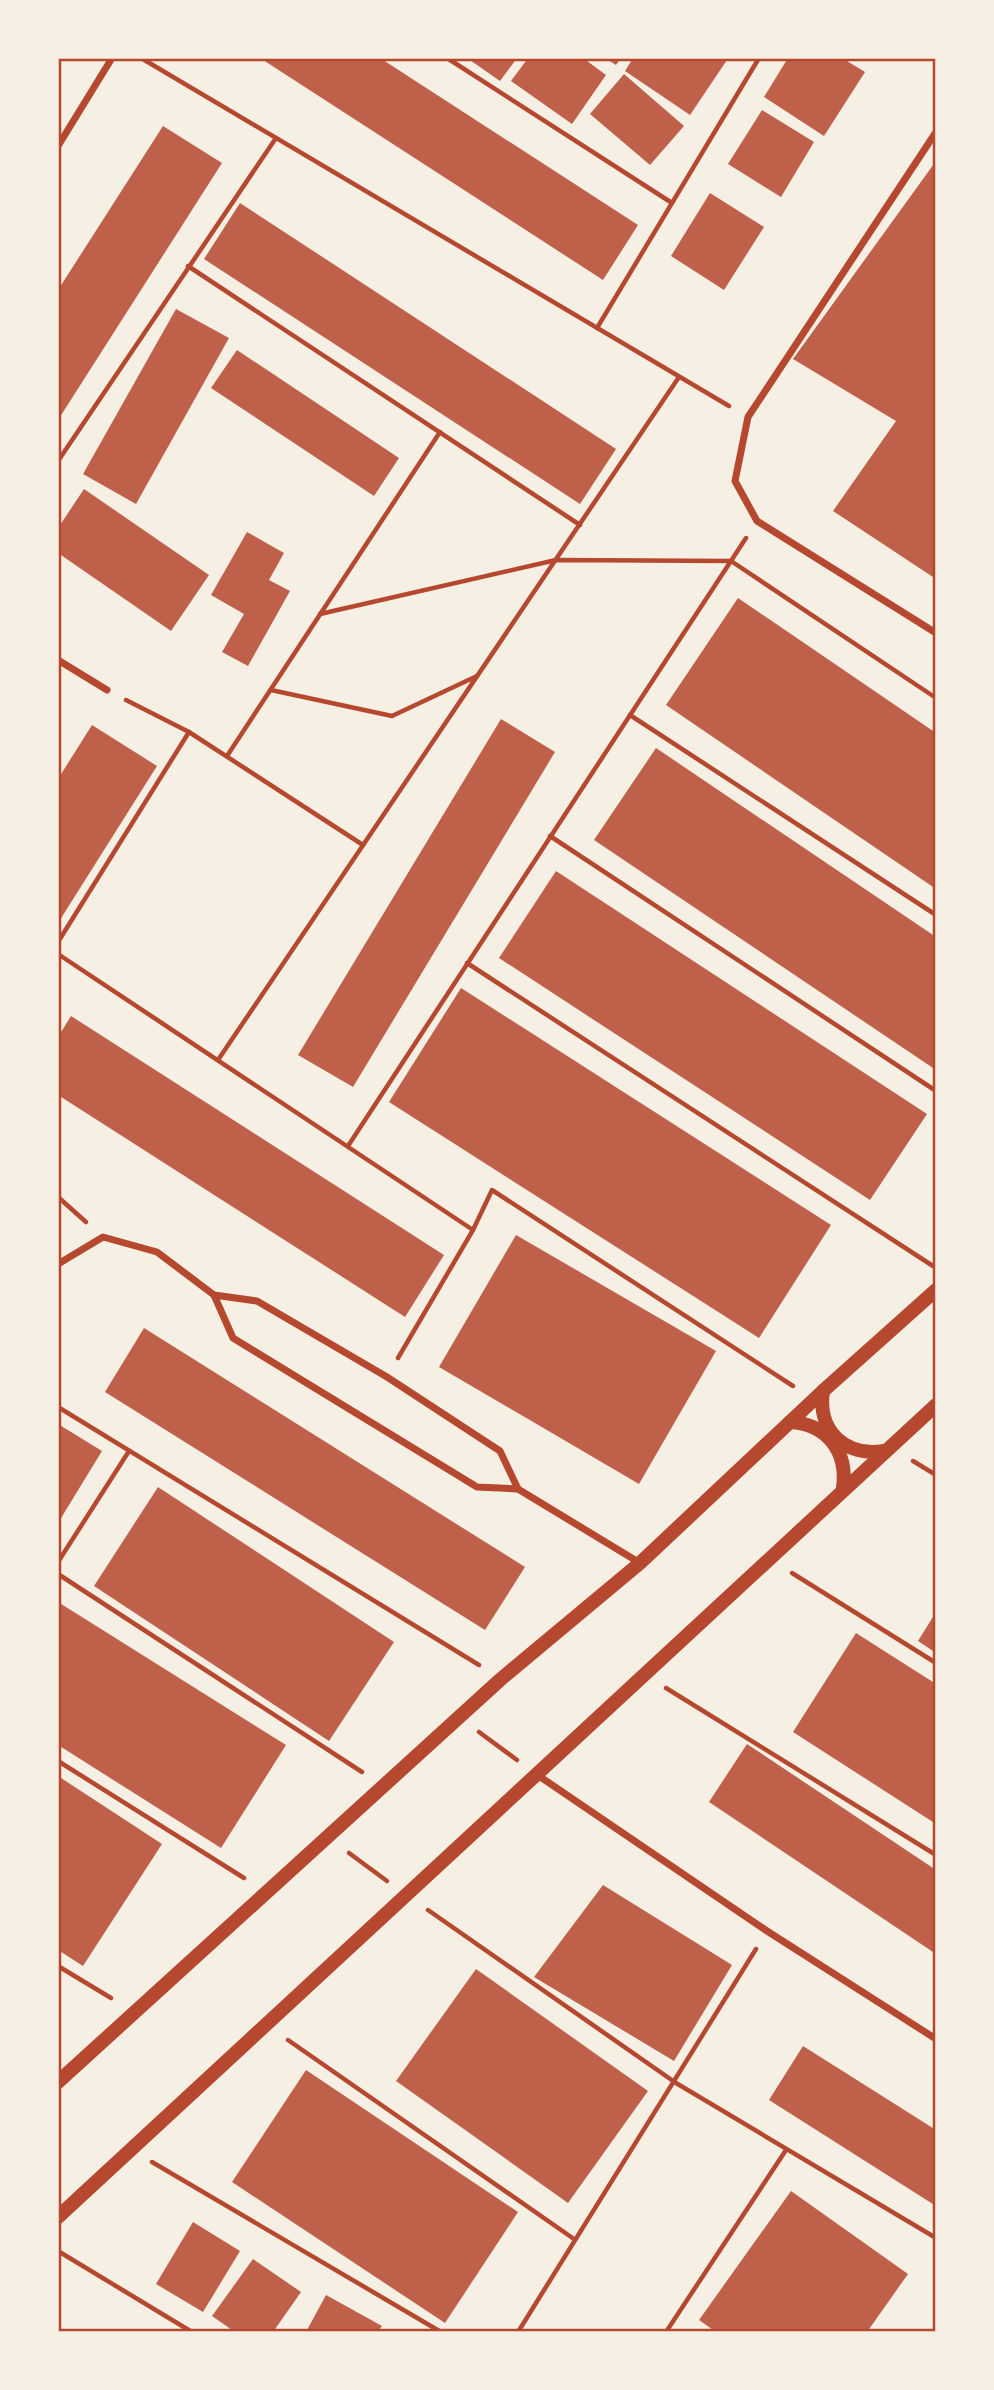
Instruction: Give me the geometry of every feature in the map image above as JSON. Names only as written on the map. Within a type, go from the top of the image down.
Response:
[{"type":"main road","points":[[58,2082],[385,1787],[458,1717],[640,1563],[818,1395],[936,1290]]},
{"type":"main road","points":[[818,1395],[823,1417],[836,1439],[859,1452],[884,1451]]},
{"type":"main road","points":[[58,2217],[407,1896],[843,1488],[936,1405]]},
{"type":"main road","points":[[790,1422],[814,1427],[833,1442],[844,1463],[843,1488]]},
{"type":"street","points":[[58,146],[112,58]]},
{"type":"street","points":[[936,132],[748,417],[734,481],[757,521],[936,633]]},
{"type":"street","points":[[58,660],[107,690]]},
{"type":"street","points":[[58,1264],[103,1237],[157,1252],[214,1295],[257,1301],[387,1377],[500,1451],[518,1489]]},
{"type":"street","points":[[214,1295],[233,1338],[477,1488],[518,1489],[640,1563]]},
{"type":"street","points":[[535,1774],[767,1931],[936,2039]]},
{"type":"path","points":[[141,58],[748,417]]},
{"type":"path","points":[[447,58],[672,203]]},
{"type":"path","points":[[597,328],[759,58]]},
{"type":"path","points":[[58,461],[276,138]]},
{"type":"path","points":[[188,265],[580,525]]},
{"type":"path","points":[[218,1060],[679,377]]},
{"type":"path","points":[[227,756],[440,432]]},
{"type":"path","points":[[348,1146],[757,521]]},
{"type":"path","points":[[320,614],[556,561],[730,561],[936,698]]},
{"type":"path","points":[[271,690],[392,716],[478,676]]},
{"type":"path","points":[[107,690],[190,732],[363,846]]},
{"type":"path","points":[[630,715],[936,915]]},
{"type":"path","points":[[58,942],[190,732]]},
{"type":"path","points":[[551,836],[936,1091]]},
{"type":"path","points":[[58,954],[473,1230]]},
{"type":"path","points":[[467,963],[936,1268]]},
{"type":"path","points":[[387,1377],[473,1230],[492,1190],[818,1395]]},
{"type":"path","points":[[58,1197],[103,1237]]},
{"type":"path","points":[[58,1407],[501,1679]]},
{"type":"path","points":[[58,1562],[129,1451]]},
{"type":"path","points":[[768,1558],[936,1663]]},
{"type":"path","points":[[58,1574],[385,1787]]},
{"type":"path","points":[[643,1675],[936,1855]]},
{"type":"path","points":[[458,1717],[535,1774]]},
{"type":"path","points":[[58,1761],[267,1892]]},
{"type":"path","points":[[328,1838],[676,2083],[936,2238]]},
{"type":"path","points":[[518,2332],[574,2239],[676,2083],[767,1931]]},
{"type":"path","points":[[58,1965],[134,2012]]},
{"type":"path","points":[[265,2024],[574,2239]]},
{"type":"path","points":[[129,2149],[441,2332]]},
{"type":"path","points":[[666,2332],[786,2150]]},
{"type":"path","points":[[58,2251],[192,2332]]},
{"type":"building","points":[[260,58],[380,58],[638,225],[603,280]]},
{"type":"building","points":[[467,58],[517,58],[500,81]]},
{"type":"building","points":[[528,58],[583,58],[606,75],[572,124],[511,81]]},
{"type":"building","points":[[605,58],[621,58],[616,65]]},
{"type":"building","points":[[633,58],[727,60],[690,115],[625,71]]},
{"type":"building","points":[[788,58],[842,58],[865,72],[824,136],[764,97]]},
{"type":"building","points":[[624,74],[684,126],[650,165],[590,114]]},
{"type":"building","points":[[762,110],[814,142],[781,197],[728,164]]},
{"type":"building","points":[[163,126],[222,163],[58,420],[58,290]]},
{"type":"building","points":[[936,161],[936,579],[833,511],[896,421],[793,359]]},
{"type":"building","points":[[710,193],[764,227],[724,290],[671,256]]},
{"type":"building","points":[[240,203],[616,449],[580,504],[204,259]]},
{"type":"building","points":[[176,309],[229,338],[136,504],[83,474]]},
{"type":"building","points":[[237,350],[399,458],[374,496],[211,388]]},
{"type":"building","points":[[84,489],[209,575],[171,631],[58,553],[58,528]]},
{"type":"building","points":[[247,532],[284,553],[269,580],[290,591],[248,666],[222,652],[244,614],[211,595]]},
{"type":"building","points":[[738,598],[936,733],[936,889],[666,705]]},
{"type":"building","points":[[501,719],[555,752],[353,1087],[298,1055]]},
{"type":"building","points":[[92,725],[157,766],[58,923],[58,779]]},
{"type":"building","points":[[656,748],[936,937],[936,1070],[594,840]]},
{"type":"building","points":[[556,871],[927,1114],[870,1200],[499,958]]},
{"type":"building","points":[[461,988],[831,1225],[759,1338],[389,1102]]},
{"type":"building","points":[[71,1016],[444,1255],[405,1317],[58,1095],[58,1037]]},
{"type":"building","points":[[516,1235],[716,1351],[639,1484],[439,1367]]},
{"type":"building","points":[[144,1328],[525,1567],[485,1630],[105,1392]]},
{"type":"building","points":[[58,1424],[102,1451],[58,1523]]},
{"type":"building","points":[[158,1487],[394,1642],[329,1741],[94,1586]]},
{"type":"building","points":[[58,1602],[286,1745],[221,1848],[58,1745]]},
{"type":"building","points":[[936,1612],[936,1653],[918,1641]]},
{"type":"building","points":[[856,1633],[936,1684],[936,1824],[793,1732]]},
{"type":"building","points":[[747,1744],[936,1870],[936,1954],[709,1802]]},
{"type":"building","points":[[58,1776],[162,1844],[83,1966],[58,1950]]},
{"type":"building","points":[[603,1885],[732,1965],[674,2061],[534,1977]]},
{"type":"building","points":[[476,1969],[648,2091],[568,2203],[396,2081]]},
{"type":"building","points":[[803,2046],[936,2130],[936,2206],[769,2100]]},
{"type":"building","points":[[306,2070],[518,2212],[445,2323],[232,2182]]},
{"type":"building","points":[[791,2191],[908,2274],[867,2332],[716,2332],[699,2320]]},
{"type":"building","points":[[193,2222],[240,2251],[203,2312],[156,2284]]},
{"type":"building","points":[[253,2259],[301,2292],[273,2332],[235,2332],[212,2316]]},
{"type":"building","points":[[326,2295],[382,2326],[378,2332],[306,2332]]}]
